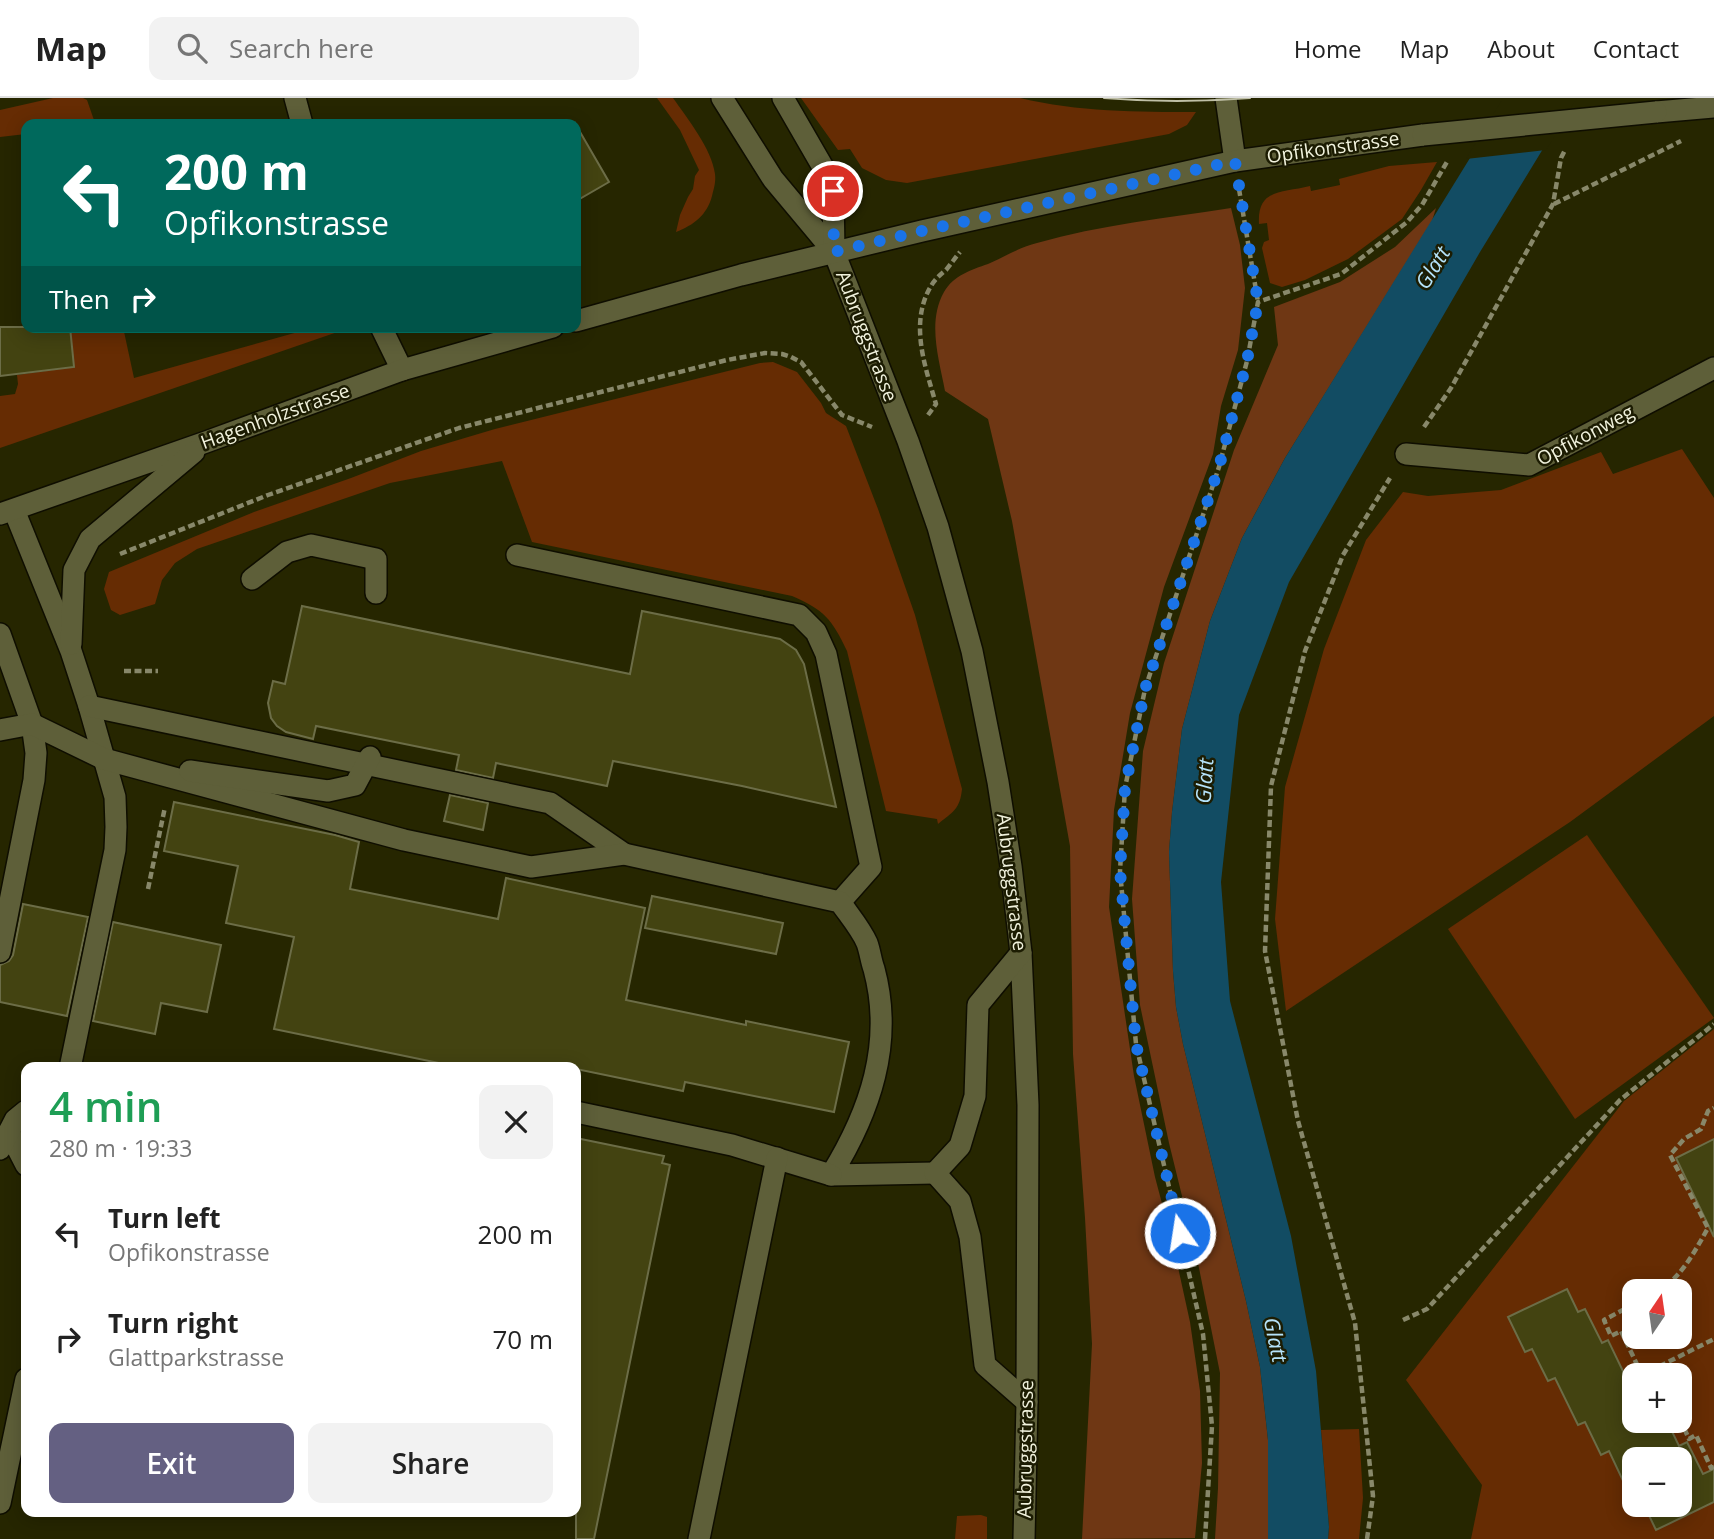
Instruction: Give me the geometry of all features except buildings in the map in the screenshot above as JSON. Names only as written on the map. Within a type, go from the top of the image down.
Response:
[{"type":"street","points":[[295,98],[301,119]]},
{"type":"street","points":[[722,98],[773,179],[834,252]]},
{"type":"street","points":[[783,98],[824,169],[833,191],[834,252]]},
{"type":"street","points":[[1226,98],[1235,161]]},
{"type":"street","name":"Opfikonstrasse","points":[[834,252],[1235,161],[1423,135],[1714,107]]},
{"type":"street","points":[[581,320],[834,252]]},
{"type":"street","name":"Aubruggstrasse","points":[[834,252],[908,441],[938,527],[972,651],[998,782],[1011,866],[1021,953],[1028,1105],[1024,1539]]},
{"type":"street","points":[[385,333],[402,370]]},
{"type":"street","name":"Hagenholzstrasse","points":[[7,512],[402,370],[532,333]]},
{"type":"street","name":"Opfikonweg","points":[[1406,454],[1529,465],[1714,368]]},
{"type":"street","points":[[71,651],[74,570],[90,539],[206,442]]},
{"type":"street","points":[[7,512],[71,651],[115,797],[115,850],[70,1062]]},
{"type":"street","points":[[252,579],[287,552],[311,545],[376,559],[376,593]]},
{"type":"street","points":[[517,555],[799,615],[816,632],[826,654],[871,867],[840,902]]},
{"type":"street","points":[[0,634],[32,724],[36,753],[34,780],[0,952]]},
{"type":"street","points":[[89,706],[239,738],[368,761],[550,803],[624,854]]},
{"type":"street","points":[[0,730],[32,724],[104,759],[404,840],[531,867],[624,854],[840,902],[866,942],[880,993],[881,1037],[873,1085],[850,1144],[831,1175]]},
{"type":"street","points":[[232,776],[239,738]]},
{"type":"street","points":[[104,759],[328,791],[355,785],[368,761]]},
{"type":"street","points":[[581,1113],[733,1145],[831,1175],[935,1173],[960,1146],[975,1096],[978,1005],[1021,953]]},
{"type":"street","points":[[15,1126],[21,1147]]},
{"type":"street","points":[[699,1539],[777,1158]]},
{"type":"street","points":[[935,1173],[960,1201],[970,1237],[985,1365],[1027,1402]]},
{"type":"street","points":[[0,1503],[21,1403]]},
{"type":"path","points":[[1553,204],[1684,139]]},
{"type":"path","points":[[1367,1539],[1373,1496],[1355,1323],[1298,1121],[1265,951],[1271,786],[1305,651],[1343,555],[1451,388],[1553,204],[1561,158]]},
{"type":"path","points":[[1205,1539],[1212,1426],[1203,1334],[1136,1044],[1120,871],[1125,788],[1145,689],[1219,467],[1247,361],[1258,302],[1235,161]]},
{"type":"path","points":[[1258,302],[1341,274],[1407,222]]},
{"type":"path","points":[[116,556],[268,495],[459,428],[727,360],[765,353],[782,354],[800,362],[842,415],[908,441],[936,404],[923,359],[920,319],[932,284],[947,268]]},
{"type":"path","points":[[124,671],[158,671]]},
{"type":"path","points":[[148,890],[165,807]]},
{"type":"path","points":[[1403,1320],[1427,1309],[1620,1100],[1714,1024]]},
{"type":"path","points":[[1672,1279],[1689,1261],[1708,1228],[1670,1155],[1684,1139],[1701,1129],[1708,1111],[1714,1108]]},
{"type":"path","points":[[1622,1310],[1604,1320],[1611,1336],[1621,1331],[1622,1333]]},
{"type":"path","points":[[1670,1363],[1714,1339]]},
{"type":"path","points":[[1686,1433],[1689,1439],[1696,1435],[1711,1468],[1714,1467]]},
{"type":"shaded area","points":[[53,98],[83,98],[87,100],[94,119],[21,119],[21,135],[0,137],[0,110]]},
{"type":"shaded area","points":[[657,98],[673,98],[704,144],[715,174],[714,188],[707,209],[694,223],[676,232],[680,215],[699,170],[680,130]]},
{"type":"shaded area","points":[[801,98],[1020,98],[1086,109],[1196,112],[1187,125],[1169,134],[907,183],[886,180],[862,168],[850,149],[838,150]]},
{"type":"shaded area","points":[[1437,162],[1402,219],[1348,259],[1305,280],[1282,287],[1270,283],[1262,248],[1264,242],[1269,240],[1267,223],[1259,224],[1262,204],[1267,198],[1310,186],[1311,191],[1340,185],[1339,179],[1389,166]]},
{"type":"shaded area","points":[[1231,208],[1240,245],[1245,288],[1238,350],[1221,406],[1213,454],[1164,587],[1130,713],[1114,810],[1109,907],[1134,1076],[1190,1322],[1200,1391],[1202,1463],[1195,1538],[1082,1539],[1092,1344],[1073,1054],[1070,846],[1012,521],[988,419],[945,391],[936,341],[936,316],[944,292],[958,277],[1024,247],[1109,227]]},
{"type":"shaded area","points":[[1436,208],[1432,221],[1285,458],[1242,538],[1210,621],[1182,729],[1169,852],[1176,1007],[1246,1301],[1260,1367],[1268,1440],[1268,1539],[1215,1539],[1220,1373],[1140,1005],[1132,899],[1143,751],[1164,663],[1234,450],[1278,345],[1274,307],[1340,282],[1395,247]]},
{"type":"shaded area","points":[[71,333],[124,333],[134,378],[295,333],[335,333],[0,448],[0,396],[15,394],[17,375],[74,367]]},
{"type":"shaded area","points":[[773,362],[797,372],[826,413],[846,426],[878,509],[915,615],[962,789],[957,806],[938,824],[937,819],[886,811],[847,651],[837,631],[820,611],[792,596],[532,542],[502,461],[390,483],[197,549],[175,563],[162,580],[155,604],[120,615],[111,610],[104,589],[109,572],[254,512],[421,451],[495,429]]},
{"type":"shaded area","points":[[1682,449],[1714,498],[1714,716],[1570,822],[1286,1011],[1275,919],[1285,787],[1324,649],[1366,540],[1403,492],[1428,496],[1501,490],[1601,452],[1613,474]]},
{"type":"shaded area","points":[[1587,835],[1714,1018],[1575,1119],[1448,929]]},
{"type":"shaded area","points":[[1714,1029],[1714,1539],[1471,1539],[1482,1485],[1406,1380],[1624,1101]]},
{"type":"shaded area","points":[[1359,1429],[1363,1498],[1359,1539],[1328,1539],[1321,1430]]},
{"type":"shaded area","points":[[957,1516],[987,1517],[987,1539],[955,1539]]},
{"type":"water","name":"Glatt","points":[[1507,98],[1574,98],[1480,252],[1289,582],[1239,715],[1221,882],[1230,1001],[1291,1236],[1316,1371],[1329,1527],[1328,1539],[1268,1539],[1268,1440],[1260,1367],[1176,1007],[1169,852],[1182,729],[1210,621],[1242,538],[1285,458]]},
{"type":"pier","points":[[1503,98],[1577,98],[1546,150],[1466,159]]},
{"type":"tram line","points":[[1104,98],[1177,101],[1250,98]]},
{"type":"route","points":[[833,191],[834,252],[1235,161],[1258,302],[1247,361],[1219,467],[1145,689],[1125,788],[1120,871],[1136,1044],[1180,1233]]}]
